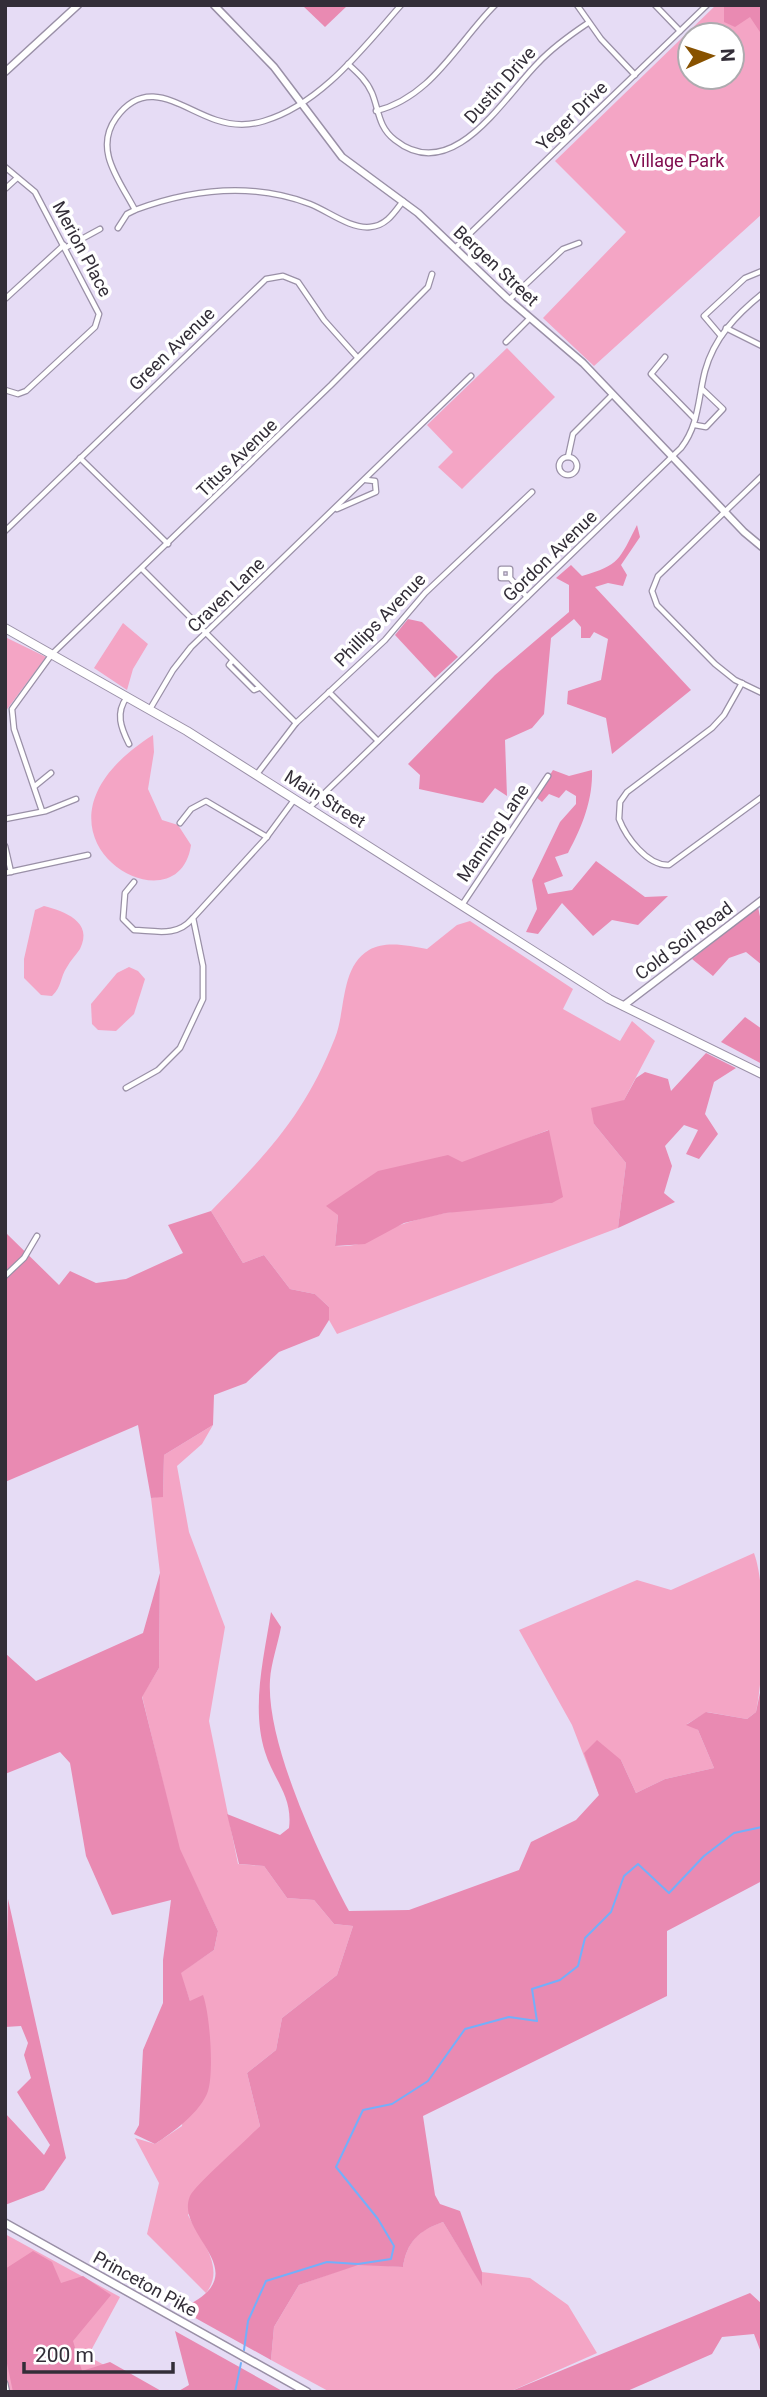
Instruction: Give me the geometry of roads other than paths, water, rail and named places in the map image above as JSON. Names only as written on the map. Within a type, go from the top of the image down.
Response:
[{"type":"highway","name":"Main Street","points":[[5,628],[127,696],[257,775],[623,1006],[762,1074]]},
{"type":"main road","name":"Princeton Pike","points":[[5,2223],[307,2392]]},
{"type":"street","points":[[5,72],[78,5]]},
{"type":"street","name":"Bergen Street","points":[[214,5],[274,67],[342,157],[403,201],[456,247],[509,300],[583,363],[671,458],[762,547]]},
{"type":"street","points":[[135,210],[111,169],[107,149],[114,120],[131,104],[145,98],[169,98],[217,120],[246,124],[274,117],[301,102],[348,64],[401,5]]},
{"type":"street","points":[[376,111],[408,100],[424,87],[495,5]]},
{"type":"street","points":[[577,5],[588,23],[635,75]]},
{"type":"street","points":[[655,5],[676,27]]},
{"type":"street","name":"Yeger Drive","points":[[690,21],[707,5]]},
{"type":"street","name":"Dustin Drive","points":[[348,64],[368,85],[385,131],[402,145],[425,152],[453,148],[475,134],[553,48],[588,23]]},
{"type":"street","name":"Yeger Drive","points":[[456,247],[676,35]]},
{"type":"street","name":"Merion Place","points":[[5,167],[35,192],[99,309],[97,323],[26,391],[14,394],[5,390]]},
{"type":"street","points":[[5,189],[17,178]]},
{"type":"street","points":[[118,228],[127,214],[135,210],[191,194],[251,190],[296,199],[366,227],[384,223],[403,201]]},
{"type":"street","points":[[5,299],[65,246],[100,229]]},
{"type":"street","points":[[509,300],[563,249],[579,243]]},
{"type":"street","points":[[721,336],[704,316],[744,278],[762,271]]},
{"type":"street","name":"Titus Avenue","points":[[34,786],[14,729],[12,709],[51,654],[168,544],[428,287],[432,274]]},
{"type":"street","name":"Green Avenue","points":[[5,531],[261,283],[271,277],[283,276],[298,282],[324,320],[357,357]]},
{"type":"street","name":"Gordon Avenue","points":[[309,808],[687,441],[695,422],[709,358],[726,328],[762,294]]},
{"type":"street","points":[[506,342],[530,318]]},
{"type":"street","points":[[726,328],[762,346]]},
{"type":"street","points":[[665,357],[651,374],[695,422],[706,427],[723,409],[702,388]]},
{"type":"street","name":"Craven Lane","points":[[149,709],[173,670],[205,634],[471,376]]},
{"type":"street","points":[[568,457],[573,434],[611,396]]},
{"type":"street","points":[[80,458],[168,544]]},
{"type":"street","points":[[762,476],[657,576],[653,596],[657,605],[715,664],[762,693]]},
{"type":"street","name":"Craven Lane","points":[[333,510],[376,492],[374,481],[365,480]]},
{"type":"street","name":"Phillips Avenue","points":[[257,775],[296,723],[385,640],[425,593],[532,492]]},
{"type":"street","points":[[142,569],[296,723]]},
{"type":"street","points":[[510,578],[527,597]]},
{"type":"street","points":[[742,683],[718,722],[627,792],[620,802],[619,819],[648,859],[669,865],[762,797]]},
{"type":"street","points":[[329,692],[378,741]]},
{"type":"street","points":[[127,696],[120,709],[120,727],[129,744]]},
{"type":"street","points":[[42,811],[34,786],[51,773]]},
{"type":"street","name":"Manning Lane","points":[[462,905],[548,776]]},
{"type":"street","points":[[5,819],[42,811],[76,799]]},
{"type":"street","points":[[134,883],[125,893],[123,919],[134,930],[176,932],[184,929],[267,837],[294,799]]},
{"type":"street","points":[[180,823],[191,809],[206,801],[267,837]]},
{"type":"street","points":[[5,846],[8,873],[88,855]]},
{"type":"street","name":"Cold Soil Road","points":[[623,1006],[762,900]]},
{"type":"street","points":[[125,1088],[158,1070],[180,1048],[203,999],[203,965],[193,918]]},
{"type":"street","points":[[5,1276],[24,1258],[37,1236]]},
{"type":"street","points":[[5,2383],[7,2392]]},
{"type":"waterway","points":[[244,2350],[248,2321],[266,2281],[327,2262],[358,2264],[391,2259],[394,2246],[378,2219],[336,2167],[363,2110],[392,2104],[428,2081],[465,2029],[509,2017],[537,2021],[532,1989],[560,1980],[578,1966],[585,1938],[611,1912],[624,1876],[638,1864],[669,1893],[704,1856],[734,1833],[762,1827]]},
{"type":"waterway","points":[[235,2392],[241,2363]]},
{"type":"park label","name":"Village Park","points":[[677,161]]}]
